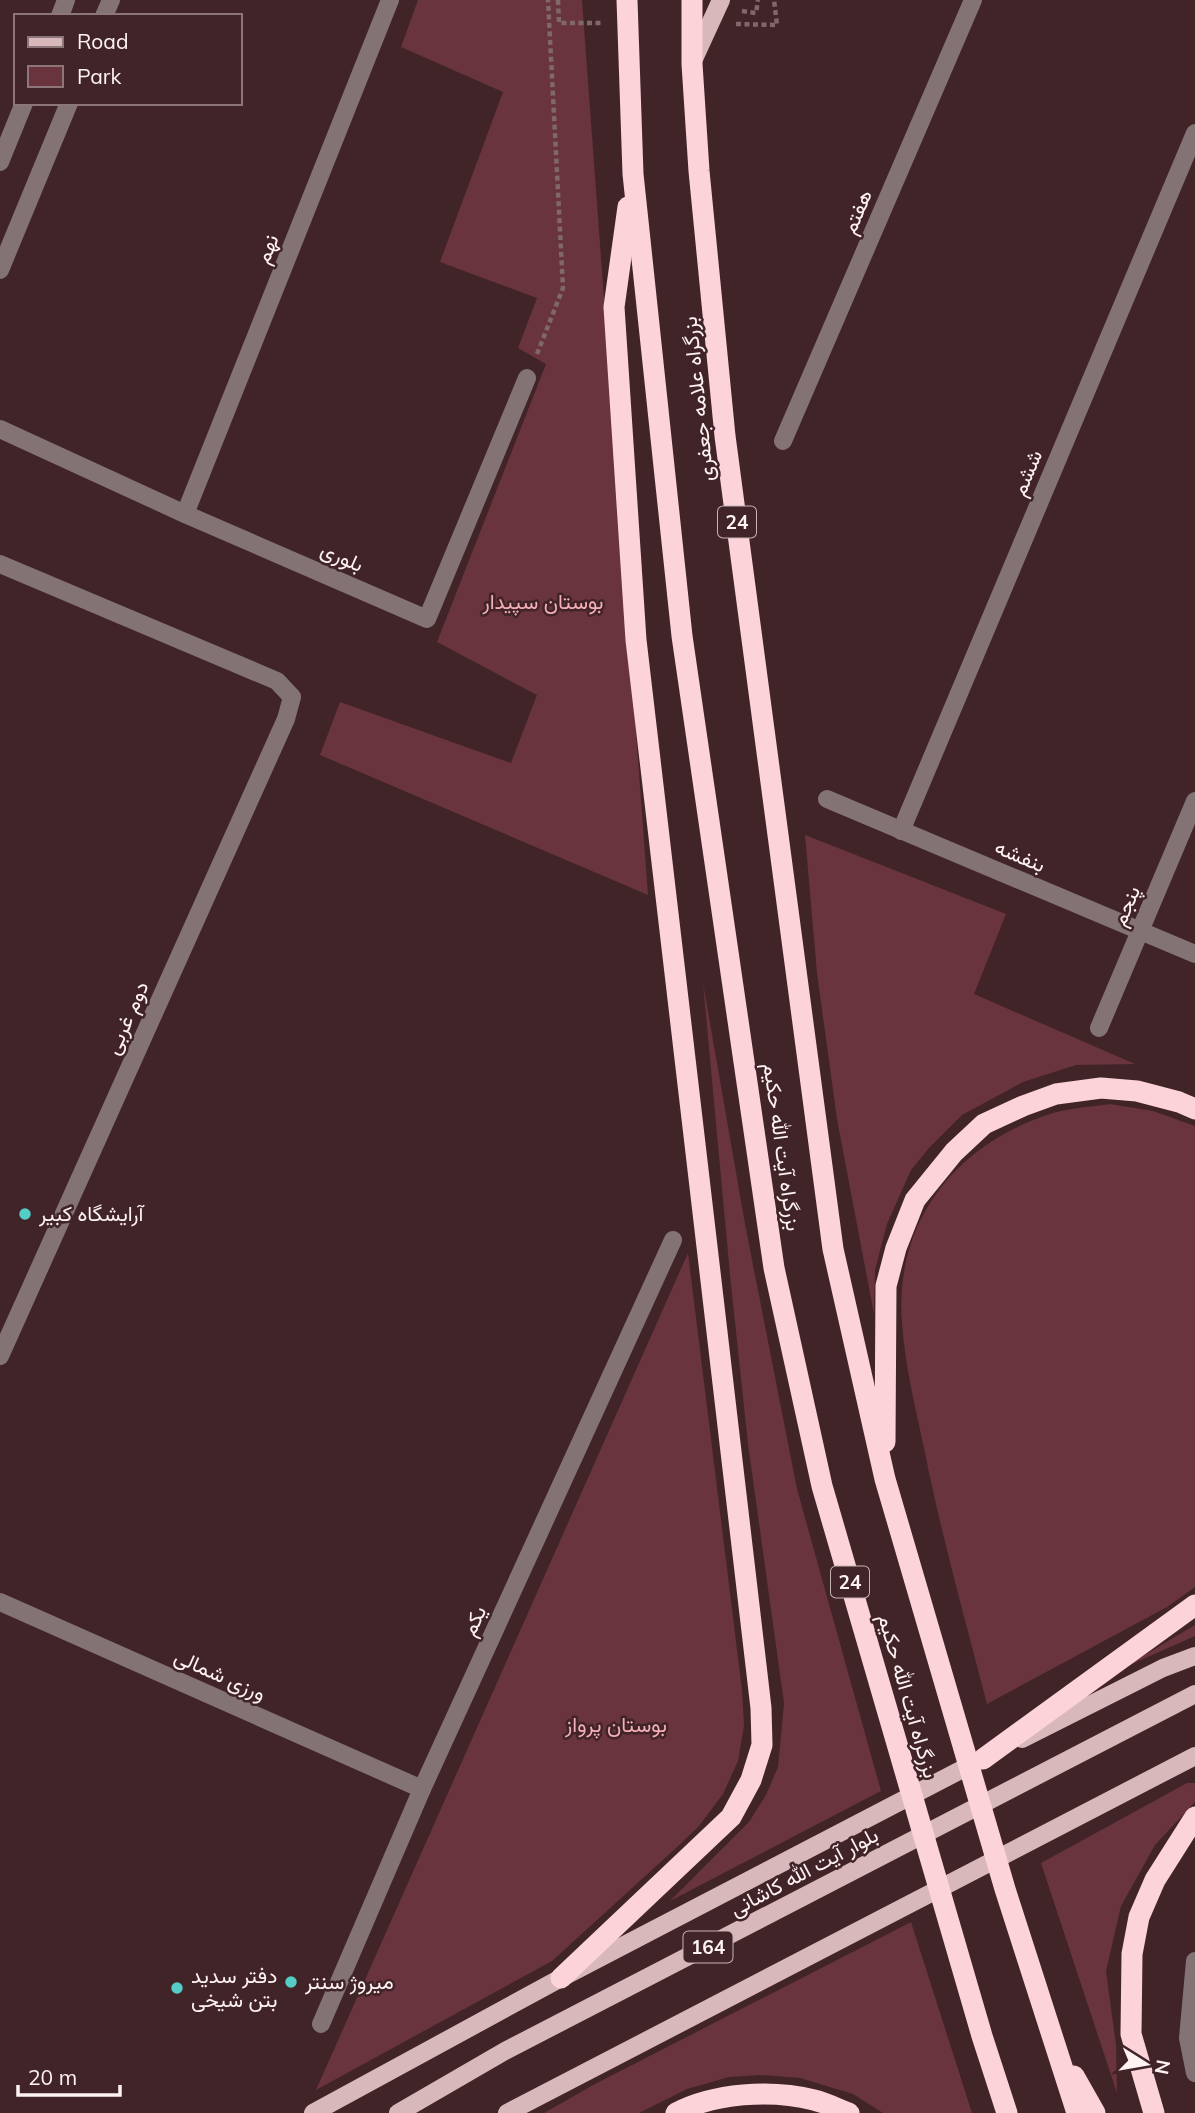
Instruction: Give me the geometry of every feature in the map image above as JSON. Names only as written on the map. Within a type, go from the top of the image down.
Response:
[{"type":"highway","name":"بزرگراه علامه جعفری","points":[[627,0],[633,174],[682,636],[742,1039]]},
{"type":"highway","name":"بزرگراه علامه جعفری","points":[[692,0],[692,64],[699,171],[725,436],[805,1042]]},
{"type":"highway","points":[[561,1978],[731,1817],[751,1780],[762,1745],[756,1667],[636,640],[614,307],[633,174]]},
{"type":"highway","name":"بزرگراه آیت الله حکیم","points":[[742,1039],[774,1268],[822,1486],[982,2036],[1007,2113]]},
{"type":"highway","name":"بزرگراه آیت الله حکیم","points":[[805,1042],[833,1249],[885,1479],[1005,1889],[1077,2113]]},
{"type":"highway","points":[[885,1479],[886,1286],[896,1248],[915,1200],[954,1152],[984,1124],[1056,1094],[1101,1088],[1137,1091],[1195,1109]]},
{"type":"highway","points":[[983,1759],[1195,1605]]},
{"type":"highway","points":[[1154,2113],[1131,2034],[1132,1954],[1139,1917],[1155,1880],[1195,1817]]},
{"type":"highway","points":[[1052,2039],[1096,2113]]},
{"type":"highway","points":[[676,2113],[725,2096],[767,2094],[813,2099],[849,2113]]},
{"type":"main road","points":[[692,64],[721,0]]},
{"type":"main road","points":[[313,2113],[561,1978],[983,1759],[1163,1668],[1195,1656]]},
{"type":"main road","name":"بلوار آیت الله کاشانی","points":[[398,2113],[505,2051],[1195,1694]]},
{"type":"main road","name":"164","points":[[507,2113],[1195,1756]]},
{"type":"street","name":"نهم","points":[[186,514],[390,0]]},
{"type":"street","name":"هفتم","points":[[783,441],[973,0]]},
{"type":"street","points":[[0,162],[23,105]]},
{"type":"street","points":[[0,270],[68,105]]},
{"type":"street","name":"ششم","points":[[901,831],[1195,133]]},
{"type":"street","name":"بلوری","points":[[0,429],[427,619],[527,378]]},
{"type":"street","name":"دوم غربی","points":[[0,564],[278,681],[292,698],[286,719],[0,1356]]},
{"type":"street","name":"بنفشه","points":[[827,799],[1195,954]]},
{"type":"street","name":"پنجم","points":[[1099,1028],[1195,801]]},
{"type":"street","name":"یکم","points":[[321,2024],[422,1789],[673,1240]]},
{"type":"street","name":"ورزی شمالی","points":[[0,1602],[422,1789]]},
{"type":"street","points":[[1195,1961],[1188,2038],[1195,2073]]},
{"type":"path","points":[[527,378],[563,288],[548,0]]},
{"type":"path","points":[[558,0],[559,23]]},
{"type":"path","points":[[756,13],[758,0]]},
{"type":"path","points":[[774,0],[777,25]]},
{"type":"green space","name":"بوستان سپیدار","points":[[418,0],[582,0],[648,895],[320,755],[340,702],[511,763],[537,695],[437,642],[546,364],[518,348],[537,298],[440,262],[503,92],[401,47]]},
{"type":"green space","points":[[805,835],[1006,914],[974,994],[1135,1064],[1076,1065],[1023,1082],[962,1115],[911,1170],[887,1224],[875,1270],[874,1314],[837,1119],[817,973]]},
{"type":"green space","points":[[703,983],[745,1224],[797,1489],[881,1791],[670,1901],[749,1822],[766,1795],[778,1767],[784,1703],[748,1444]]},
{"type":"green space","points":[[1110,1104],[1153,1111],[1195,1126],[1195,1587],[1167,1607],[987,1704],[938,1512],[908,1370],[903,1339],[902,1286],[909,1251],[921,1219],[938,1191],[961,1165],[988,1144],[1019,1126],[1053,1113]]},
{"type":"green space","name":"بوستان پرواز","points":[[688,1253],[742,1690],[744,1726],[738,1761],[723,1794],[699,1826],[552,1961],[316,2090]]},
{"type":"green space","points":[[1195,1625],[1195,1636],[1123,1668]]},
{"type":"green space","points":[[1187,1783],[1195,1783],[1195,1802],[1155,1845],[1121,1906],[1106,1971],[1116,2045],[1117,2093],[1041,1863]]},
{"type":"green space","points":[[911,1922],[972,2113],[883,2113],[853,2094],[800,2078],[762,2075],[729,2077],[687,2089],[639,2113],[544,2113],[595,2084]]},
{"type":"place","name":"آرایشگاه کبیر","points":[[25,1214]]},
{"type":"place","name":"میروژ سنتر","points":[[291,1982]]},
{"type":"place","name":"دفتر سدید بتن شیخی","points":[[177,1988]]}]
